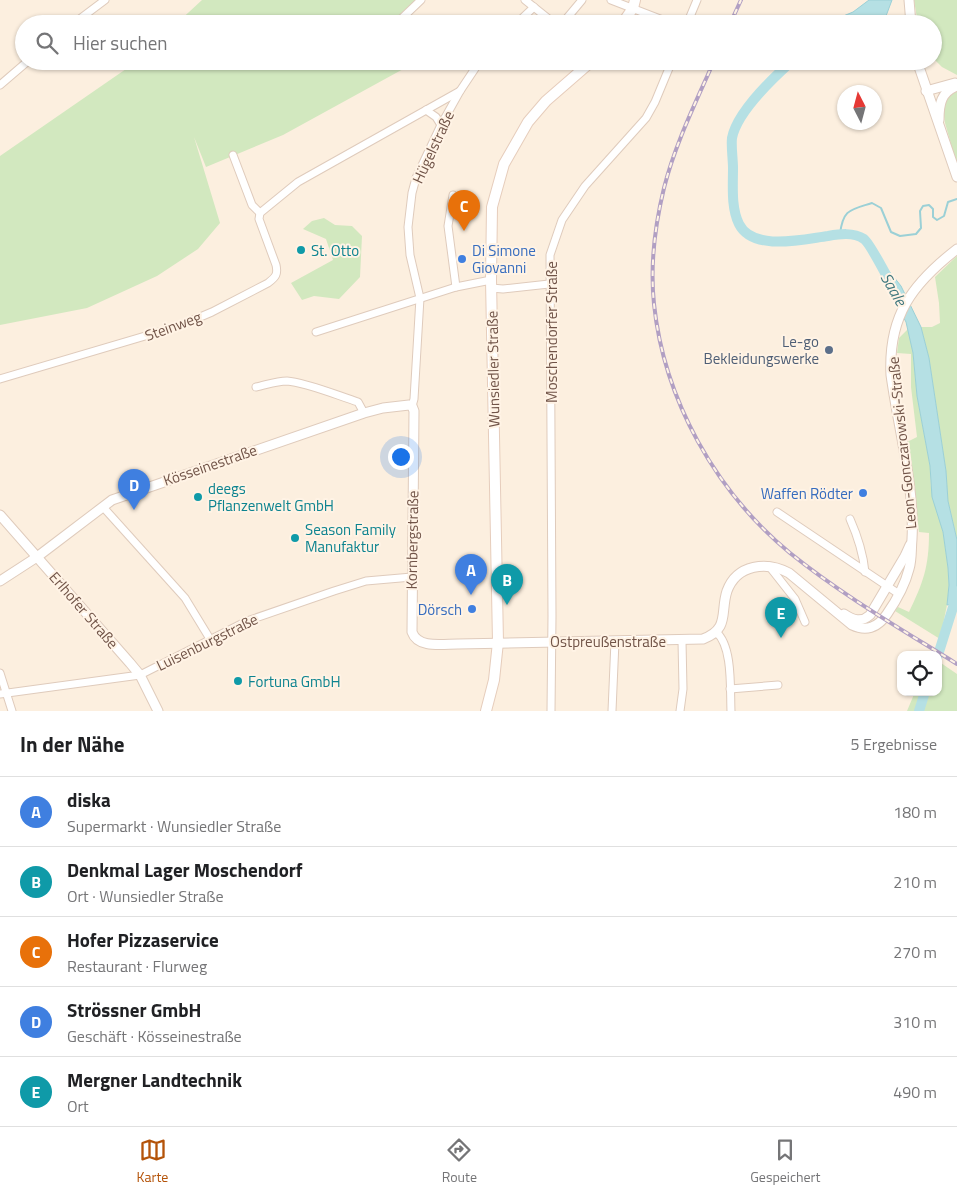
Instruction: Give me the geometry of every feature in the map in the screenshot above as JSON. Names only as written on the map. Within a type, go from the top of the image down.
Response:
[{"type":"main road","points":[[627,15],[634,4]]},
{"type":"main road","name":"Wunsiedler Straße","points":[[489,710],[498,642],[491,284],[492,207],[504,164],[528,122],[546,101],[582,70]]},
{"type":"street","points":[[85,15],[106,0]]},
{"type":"street","points":[[405,15],[421,0]]},
{"type":"street","points":[[525,0],[544,15]]},
{"type":"street","points":[[570,15],[582,0]]},
{"type":"street","points":[[611,0],[634,4],[655,15]]},
{"type":"street","points":[[691,15],[697,0]]},
{"type":"street","points":[[909,0],[910,15]]},
{"type":"street","points":[[526,15],[534,7]]},
{"type":"street","points":[[0,85],[18,70]]},
{"type":"street","name":"Hügelstraße","points":[[420,298],[410,255],[408,227],[412,193],[416,178],[440,125],[474,70]]},
{"type":"street","name":"Moschendorfer Straße","points":[[551,711],[550,255],[562,220],[585,186],[646,118],[656,102],[668,70]]},
{"type":"street","points":[[920,70],[957,177]]},
{"type":"street","points":[[926,91],[957,85]]},
{"type":"street","points":[[939,127],[942,97],[947,91],[957,85]]},
{"type":"street","points":[[260,213],[298,182],[460,91]]},
{"type":"street","points":[[426,110],[436,117],[440,125]]},
{"type":"street","name":"Steinweg","points":[[0,379],[179,326],[212,312],[275,278],[278,272],[259,219],[260,213],[252,205],[233,155]]},
{"type":"street","points":[[453,194],[448,226],[456,287]]},
{"type":"street","name":"Leon-Gonczarowski-Straße","points":[[828,605],[852,625],[864,629],[871,628],[882,622],[899,594],[909,569],[912,556],[912,508],[891,375],[894,328],[902,308],[916,286],[957,249]]},
{"type":"street","points":[[316,332],[456,287],[491,284],[503,289],[549,284]]},
{"type":"street","name":"Kornbergstraße","points":[[420,298],[412,406],[414,411],[412,632],[414,638],[420,643],[428,644],[498,642]]},
{"type":"street","points":[[256,388],[276,382],[298,383],[358,402],[364,413]]},
{"type":"street","name":"Kösseinestraße","points":[[0,581],[37,557],[112,500],[364,413],[383,408],[412,406]]},
{"type":"street","points":[[103,507],[185,598],[210,639]]},
{"type":"street","points":[[777,512],[899,594]]},
{"type":"street","name":"Erlhofer Straße","points":[[0,515],[140,675],[158,711]]},
{"type":"street","points":[[850,519],[864,556],[865,572]]},
{"type":"street","name":"Leon-Gonczarowski-Straße","points":[[828,605],[851,619],[865,619],[888,586],[912,540]]},
{"type":"street","points":[[732,711],[725,644],[716,632],[722,622],[726,593],[733,579],[752,567],[768,566],[780,568],[789,573],[828,605]]},
{"type":"street","points":[[768,566],[795,599],[804,622]]},
{"type":"street","name":"Luisenburgstraße","points":[[3,693],[140,675],[247,621],[334,590],[366,581],[412,577]]},
{"type":"street","name":"Ostpreußenstraße","points":[[498,642],[682,641],[703,639],[716,632]]},
{"type":"street","points":[[612,711],[615,641]]},
{"type":"street","points":[[680,711],[683,689],[682,641]]},
{"type":"street","points":[[0,673],[3,693],[12,711]]},
{"type":"street","points":[[730,689],[778,685]]},
{"type":"green space","points":[[202,0],[415,0],[402,15],[186,15]]},
{"type":"green space","points":[[914,0],[957,0],[957,75],[942,67],[942,15],[916,15]]},
{"type":"green space","points":[[125,70],[401,70],[283,135],[206,167],[194,137],[220,223],[198,249],[157,276],[87,308],[0,325],[0,156]]},
{"type":"green space","points":[[957,89],[957,165],[945,123],[942,102]]},
{"type":"green space","points":[[324,218],[335,225],[352,226],[362,236],[360,277],[339,299],[314,296],[302,300],[291,283],[333,260],[326,239],[303,229],[312,221]]},
{"type":"green space","points":[[957,256],[957,540],[948,501],[946,471],[929,358],[921,327],[932,327],[940,323],[935,277]]},
{"type":"green space","points":[[908,329],[913,353],[917,396],[930,466],[931,488],[943,532],[948,568],[947,605],[940,639],[895,611],[898,607],[909,612],[924,574],[929,545],[929,533],[919,532],[907,442],[917,437],[911,387],[911,354],[897,353],[899,338]]},
{"type":"green space","points":[[942,664],[957,674],[957,711],[907,711],[913,696],[942,696]]},
{"type":"water","points":[[869,0],[892,0],[886,15],[846,15]]},
{"type":"water","points":[[889,271],[901,286],[921,327],[929,358],[946,471],[948,501],[957,540],[957,603],[947,605],[948,568],[943,532],[932,497],[930,466],[917,396],[913,353],[906,322],[891,295]]},
{"type":"waterway","name":"Saale","points":[[782,70],[748,107],[735,128],[732,138],[733,197],[736,218],[739,224],[746,233],[767,241],[793,241],[842,234],[860,237],[871,248],[897,295]]},
{"type":"waterway","points":[[840,234],[843,220],[849,212],[872,203],[881,208],[891,232],[900,236],[916,234],[921,228],[920,211],[923,206],[929,205],[933,209],[933,217],[937,220],[944,216],[948,202],[957,199]]},
{"type":"waterway","name":"Saale","points":[[939,651],[954,604],[955,591]]},
{"type":"waterway","name":"Saale","points":[[919,711],[924,696]]},
{"type":"railway","points":[[734,15],[741,0]]},
{"type":"railway","points":[[710,70],[674,155],[664,188],[654,246],[653,290],[660,340],[669,375],[682,409],[698,442],[717,473],[763,529],[790,553],[830,583],[957,664]]},
{"type":"place","name":"Hofer Pizzaservice","points":[[464,231]]},
{"type":"place","name":"St. Otto","points":[[301,250]]},
{"type":"place","name":"Di Simone Giovanni","points":[[462,259]]},
{"type":"place","name":"Le-go Bekleidungswerke","points":[[829,350]]},
{"type":"place","name":"Waffen Rödter","points":[[863,493]]},
{"type":"place","name":"deegs Pflanzenwelt GmbH","points":[[198,497]]},
{"type":"place","name":"Strössner GmbH","points":[[134,510]]},
{"type":"place","name":"Season Family Manufaktur","points":[[295,538]]},
{"type":"place","name":"diska","points":[[471,595]]},
{"type":"place","name":"Denkmal Lager Moschendorf","points":[[507,605]]},
{"type":"place","name":"Dörsch","points":[[472,609]]},
{"type":"place","name":"Mergner Landtechnik","points":[[781,638]]},
{"type":"place","name":"Fortuna GmbH","points":[[238,681]]}]
